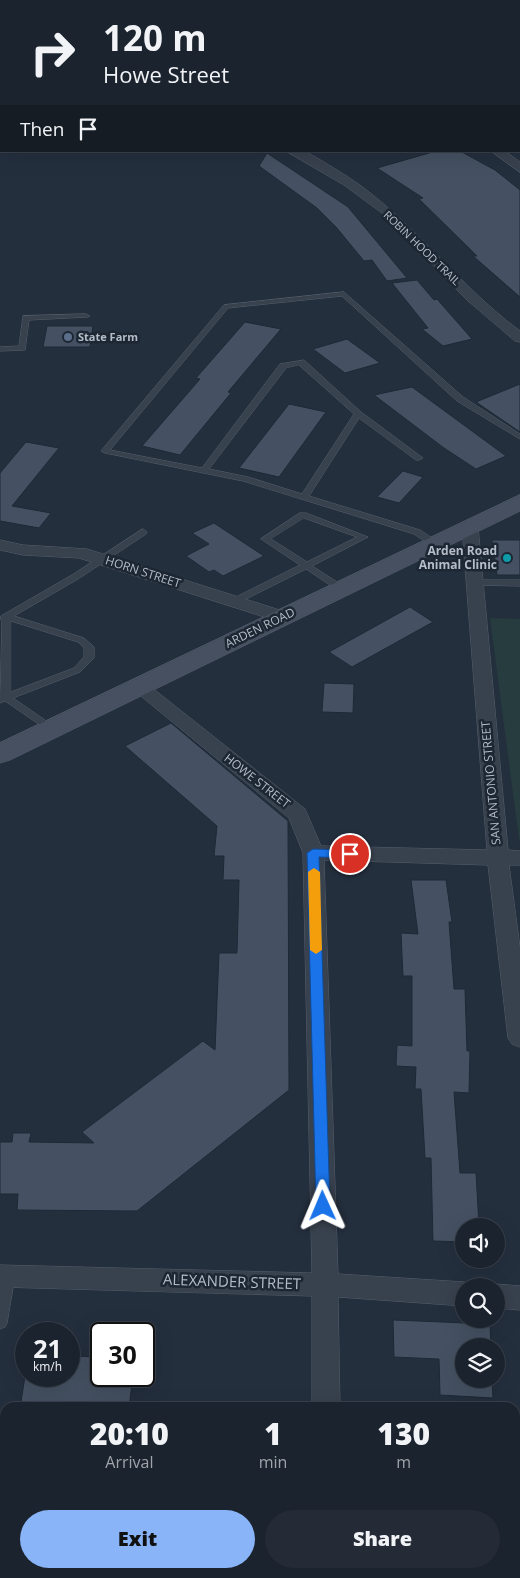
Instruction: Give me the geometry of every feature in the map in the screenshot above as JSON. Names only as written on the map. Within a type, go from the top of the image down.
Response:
[{"type":"main road","name":"ARDEN ROAD","points":[[0,754],[520,502]]},
{"type":"street","name":"ROBIN HOOD TRAIL","points":[[294,152],[357,187],[396,220],[471,296],[518,335]]},
{"type":"street","points":[[499,152],[520,168]]},
{"type":"street","name":"SAN ANTONIO STREET","points":[[470,527],[498,858],[520,1038]]},
{"type":"street","name":"HORN STREET","points":[[0,545],[23,550],[82,553],[283,617]]},
{"type":"street","name":"HOWE STREET","points":[[139,687],[298,814],[313,853],[325,1284],[326,1402]]},
{"type":"street","points":[[313,853],[520,858]]},
{"type":"street","name":"ALEXANDER STREET","points":[[4,1276],[325,1284],[455,1293]]},
{"type":"street","points":[[505,1297],[520,1298]]},
{"type":"lane","points":[[435,544],[417,532],[245,480],[105,450],[226,306],[344,294],[460,399],[520,437]]},
{"type":"lane","points":[[0,349],[22,348],[26,318],[86,316]]},
{"type":"lane","points":[[204,471],[283,366],[301,362],[358,414],[419,458]]},
{"type":"lane","points":[[304,497],[358,414]]},
{"type":"lane","points":[[235,602],[306,565],[364,537],[303,515],[265,539],[306,565],[342,588]]},
{"type":"lane","points":[[3,618],[144,532]]},
{"type":"lane","points":[[474,583],[520,583]]},
{"type":"lane","points":[[3,618],[81,640],[89,647],[89,658],[77,670],[3,698]]},
{"type":"lane","points":[[3,618],[3,698]]},
{"type":"lane","points":[[3,698],[52,729]]},
{"type":"lane","points":[[0,1323],[4,1276]]},
{"type":"lane","points":[[0,1514],[0,1529]]},
{"type":"green space","points":[[490,618],[520,619],[520,839],[519,839]]},
{"type":"building","points":[[433,152],[462,152],[495,170],[520,190],[520,297],[473,256],[477,256],[419,199],[423,198],[377,168]]},
{"type":"building","points":[[267,153],[348,207],[407,278],[387,281],[372,260],[364,261],[336,227],[317,208],[259,166]]},
{"type":"building","points":[[417,280],[434,300],[437,299],[472,339],[443,346],[422,329],[428,328],[392,283]]},
{"type":"building","points":[[245,322],[281,329],[228,392],[231,393],[180,455],[142,446],[200,379],[196,378]]},
{"type":"building","name":"State Farm","points":[[47,326],[93,326],[90,347],[43,347]]},
{"type":"building","points":[[347,339],[380,363],[345,373],[313,349]]},
{"type":"building","points":[[520,384],[520,432],[476,402]]},
{"type":"building","points":[[412,387],[506,456],[476,469],[444,448],[374,395]]},
{"type":"building","points":[[289,404],[326,412],[279,477],[239,468]]},
{"type":"building","points":[[26,442],[59,448],[12,506],[51,513],[39,528],[0,521],[0,473]]},
{"type":"building","points":[[403,471],[423,477],[399,503],[377,497]]},
{"type":"building","points":[[214,523],[264,556],[223,576],[214,570],[209,572],[186,556],[209,544],[192,533]]},
{"type":"building","name":"Arden Road Animal Clinic","points":[[492,540],[520,540],[520,575],[497,575]]},
{"type":"building","points":[[410,607],[433,622],[352,667],[329,652]]},
{"type":"building","points":[[324,683],[354,684],[353,713],[322,712]]},
{"type":"building","points":[[171,723],[288,821],[289,1090],[137,1211],[17,1210],[18,1194],[0,1194],[0,1142],[12,1142],[13,1133],[31,1133],[29,1142],[94,1143],[82,1132],[203,1041],[215,1050],[219,953],[237,953],[239,880],[223,880],[224,856],[214,856],[217,826],[125,746]]},
{"type":"building","points":[[411,880],[446,880],[452,922],[449,922],[454,989],[465,989],[467,1051],[470,1051],[469,1093],[454,1092],[460,1173],[476,1173],[479,1218],[455,1218],[455,1242],[433,1241],[431,1158],[425,1158],[421,1089],[415,1089],[416,1067],[396,1066],[397,1045],[412,1046],[412,976],[403,976],[401,933],[418,934]]},
{"type":"building","points":[[393,1320],[455,1323],[455,1328],[490,1328],[491,1338],[455,1338],[455,1388],[492,1388],[493,1398],[440,1395],[439,1359],[394,1357]]},
{"type":"building","points":[[80,1356],[90,1357],[90,1387],[132,1387],[130,1402],[21,1402],[23,1387],[80,1387]]},
{"type":"slow traffic","points":[[314,872],[316,950]]},
{"type":"place","name":"State Farm","points":[[68,337]]},
{"type":"place","name":"Arden Road Animal Clinic","points":[[507,558]]},
{"type":"route","points":[[323,1206],[313,853],[350,854]]}]
